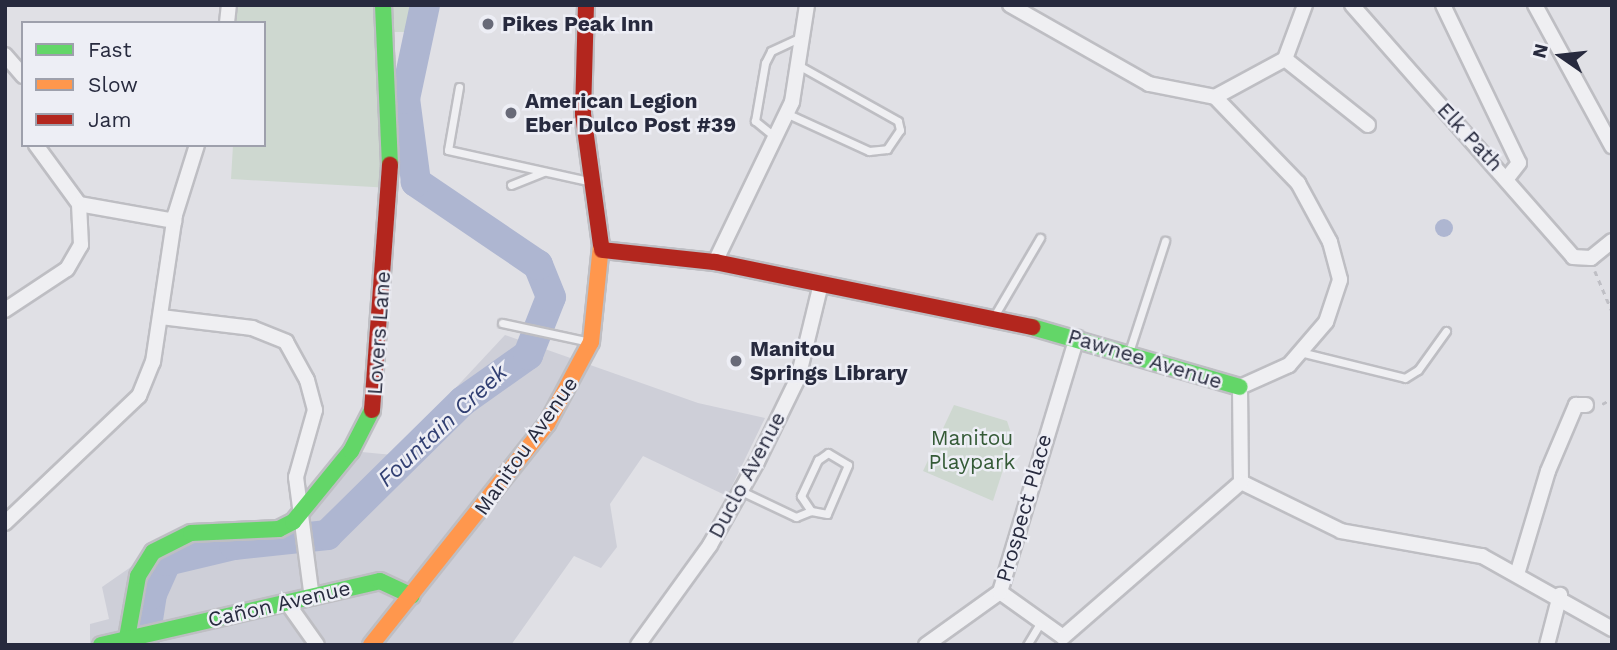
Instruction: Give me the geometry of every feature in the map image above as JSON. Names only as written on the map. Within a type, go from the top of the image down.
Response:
[{"type":"street","name":"Lovers Lane","points":[[298,518],[351,452],[376,402],[391,188],[383,5]]},
{"type":"street","name":"Manitou Avenue","points":[[379,642],[547,424],[590,342],[602,250],[583,114],[586,5]]},
{"type":"street","points":[[715,262],[779,139],[788,114],[800,66],[807,5]]},
{"type":"street","points":[[1010,5],[1149,84],[1215,97],[1298,183],[1331,242],[1340,280],[1326,322],[1289,365],[1240,387]]},
{"type":"street","points":[[1215,97],[1285,59],[1305,5]]},
{"type":"street","name":"Elk Path","points":[[1352,5],[1508,177],[1573,257],[1591,258]]},
{"type":"street","points":[[1443,5],[1519,163],[1508,177]]},
{"type":"street","points":[[1535,5],[1612,146]]},
{"type":"street","points":[[5,55],[21,74]]},
{"type":"street","points":[[1285,59],[1368,125]]},
{"type":"street","points":[[5,310],[67,270],[81,245],[79,204],[37,147]]},
{"type":"street","points":[[5,523],[139,396],[161,317],[174,221],[196,147]]},
{"type":"street","points":[[79,204],[174,221]]},
{"type":"street","points":[[1591,258],[1612,241]]},
{"type":"street","name":"Pawnee Avenue","points":[[602,250],[715,262],[820,288],[1077,337],[1240,387],[1241,482]]},
{"type":"street","name":"Duclo Avenue","points":[[638,645],[653,627],[741,491],[798,378],[820,288]]},
{"type":"street","points":[[161,317],[251,328],[286,342],[315,410],[296,477],[301,543],[312,597]]},
{"type":"street","name":"Prospect Place","points":[[926,645],[1000,592],[1077,337]]},
{"type":"street","points":[[1518,571],[1548,471],[1576,405],[1593,405]]},
{"type":"street","points":[[1000,592],[1065,641],[1241,482],[1341,531],[1482,556],[1518,571],[1612,629]]},
{"type":"street","points":[[131,637],[138,576],[153,552],[191,533],[279,529],[298,518]]},
{"type":"street","name":"Cañon Avenue","points":[[100,645],[380,581],[412,596]]},
{"type":"street","points":[[1547,645],[1560,595]]},
{"type":"street","points":[[288,604],[317,645]]},
{"type":"street","points":[[653,627],[654,645]]},
{"type":"lane","points":[[779,139],[755,121],[765,64],[771,51],[804,35]]},
{"type":"lane","points":[[788,114],[879,153],[900,130],[898,121],[800,66]]},
{"type":"lane","points":[[459,87],[448,150],[593,183]]},
{"type":"lane","points":[[511,185],[544,172]]},
{"type":"lane","points":[[993,319],[1041,238]]},
{"type":"lane","points":[[1129,353],[1165,241]]},
{"type":"lane","points":[[502,323],[590,342]]},
{"type":"lane","points":[[1300,352],[1405,378],[1418,370],[1446,331]]},
{"type":"lane","points":[[741,491],[796,517],[811,511],[827,514],[848,474],[845,460],[828,453],[818,460],[801,496],[811,511]]},
{"type":"lane","points":[[1027,645],[1041,621]]},
{"type":"path","points":[[1591,258],[1612,312]]},
{"type":"path","points":[[1593,405],[1612,399]]},
{"type":"shaded area","points":[[505,335],[698,403],[765,418],[727,496],[643,456],[610,504],[617,547],[601,568],[574,556],[511,645],[90,645],[90,624],[109,619],[102,587],[164,544],[279,529],[351,451],[393,455]]},
{"type":"green space","points":[[229,5],[383,5],[391,188],[231,179],[233,147],[266,147],[266,21],[227,21]]},
{"type":"green space","points":[[386,5],[413,5],[405,32],[386,32]]},
{"type":"green space","name":"Manitou Playpark","points":[[954,405],[1007,421],[1013,439],[993,501],[923,471]]},
{"type":"water","points":[[1444,219],[1450,222],[1453,228],[1450,234],[1444,237],[1438,234],[1435,228],[1438,222]]},
{"type":"waterway","name":"Fountain Creek","points":[[144,645],[152,594],[167,561],[234,545],[327,535],[463,401],[528,355],[551,297],[538,265],[416,182],[405,99],[425,5]]},
{"type":"traffic: fast","points":[[383,5],[390,165]]},
{"type":"traffic: fast","points":[[1032,327],[1240,387]]},
{"type":"traffic: fast","points":[[127,638],[138,576],[153,552],[191,533],[279,529],[293,522],[351,451],[372,410]]},
{"type":"traffic: fast","points":[[101,645],[380,581],[412,596]]},
{"type":"traffic: slow","points":[[371,645],[547,424],[591,342],[601,245]]},
{"type":"traffic: jam","points":[[586,5],[583,114],[601,245]]},
{"type":"traffic: jam","points":[[372,410],[390,165]]},
{"type":"traffic: jam","points":[[602,250],[715,262],[1032,327]]},
{"type":"place","name":"Pikes Peak Inn","points":[[488,24]]},
{"type":"place","name":"American Legion Eber Dulco Post #39","points":[[511,113]]},
{"type":"place","name":"Manitou Springs Library","points":[[736,361]]}]
